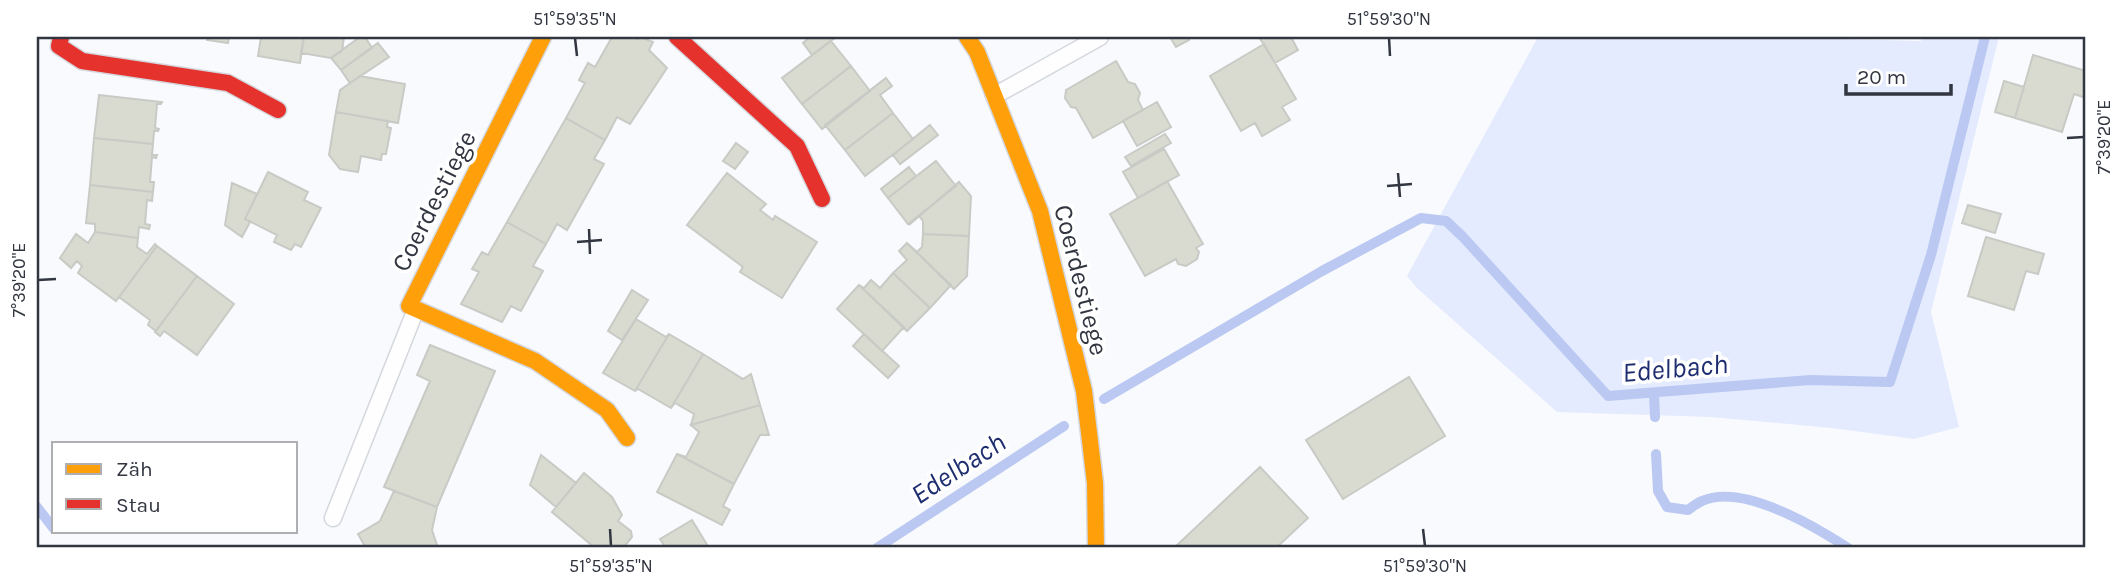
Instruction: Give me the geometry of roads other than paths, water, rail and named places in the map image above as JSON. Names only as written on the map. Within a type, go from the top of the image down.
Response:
[{"type":"street","points":[[61,37],[59,46],[82,61],[228,83],[278,110]]},
{"type":"street","name":"Coerdestiege","points":[[544,37],[409,306],[535,361],[607,410],[627,438]]},
{"type":"street","points":[[677,37],[797,146],[822,199]]},
{"type":"street","name":"Coerdestiege","points":[[967,37],[977,52],[1040,211],[1084,391],[1095,483],[1096,548]]},
{"type":"lane","points":[[995,96],[1100,37]]},
{"type":"lane","points":[[333,518],[416,309]]},
{"type":"waterway","name":"Edelbach","points":[[1104,399],[1322,271],[1421,218],[1446,221],[1463,237],[1608,396],[1810,380],[1890,382],[1931,255],[1985,37]]},
{"type":"waterway","points":[[1654,393],[1655,417]]},
{"type":"waterway","name":"Edelbach","points":[[877,548],[1064,426]]},
{"type":"waterway","points":[[1656,454],[1658,491],[1667,507],[1688,510],[1702,501],[1719,497],[1757,502],[1798,519],[1848,548]]},
{"type":"waterway","name":"Edelbach","points":[[37,507],[52,526]]}]
